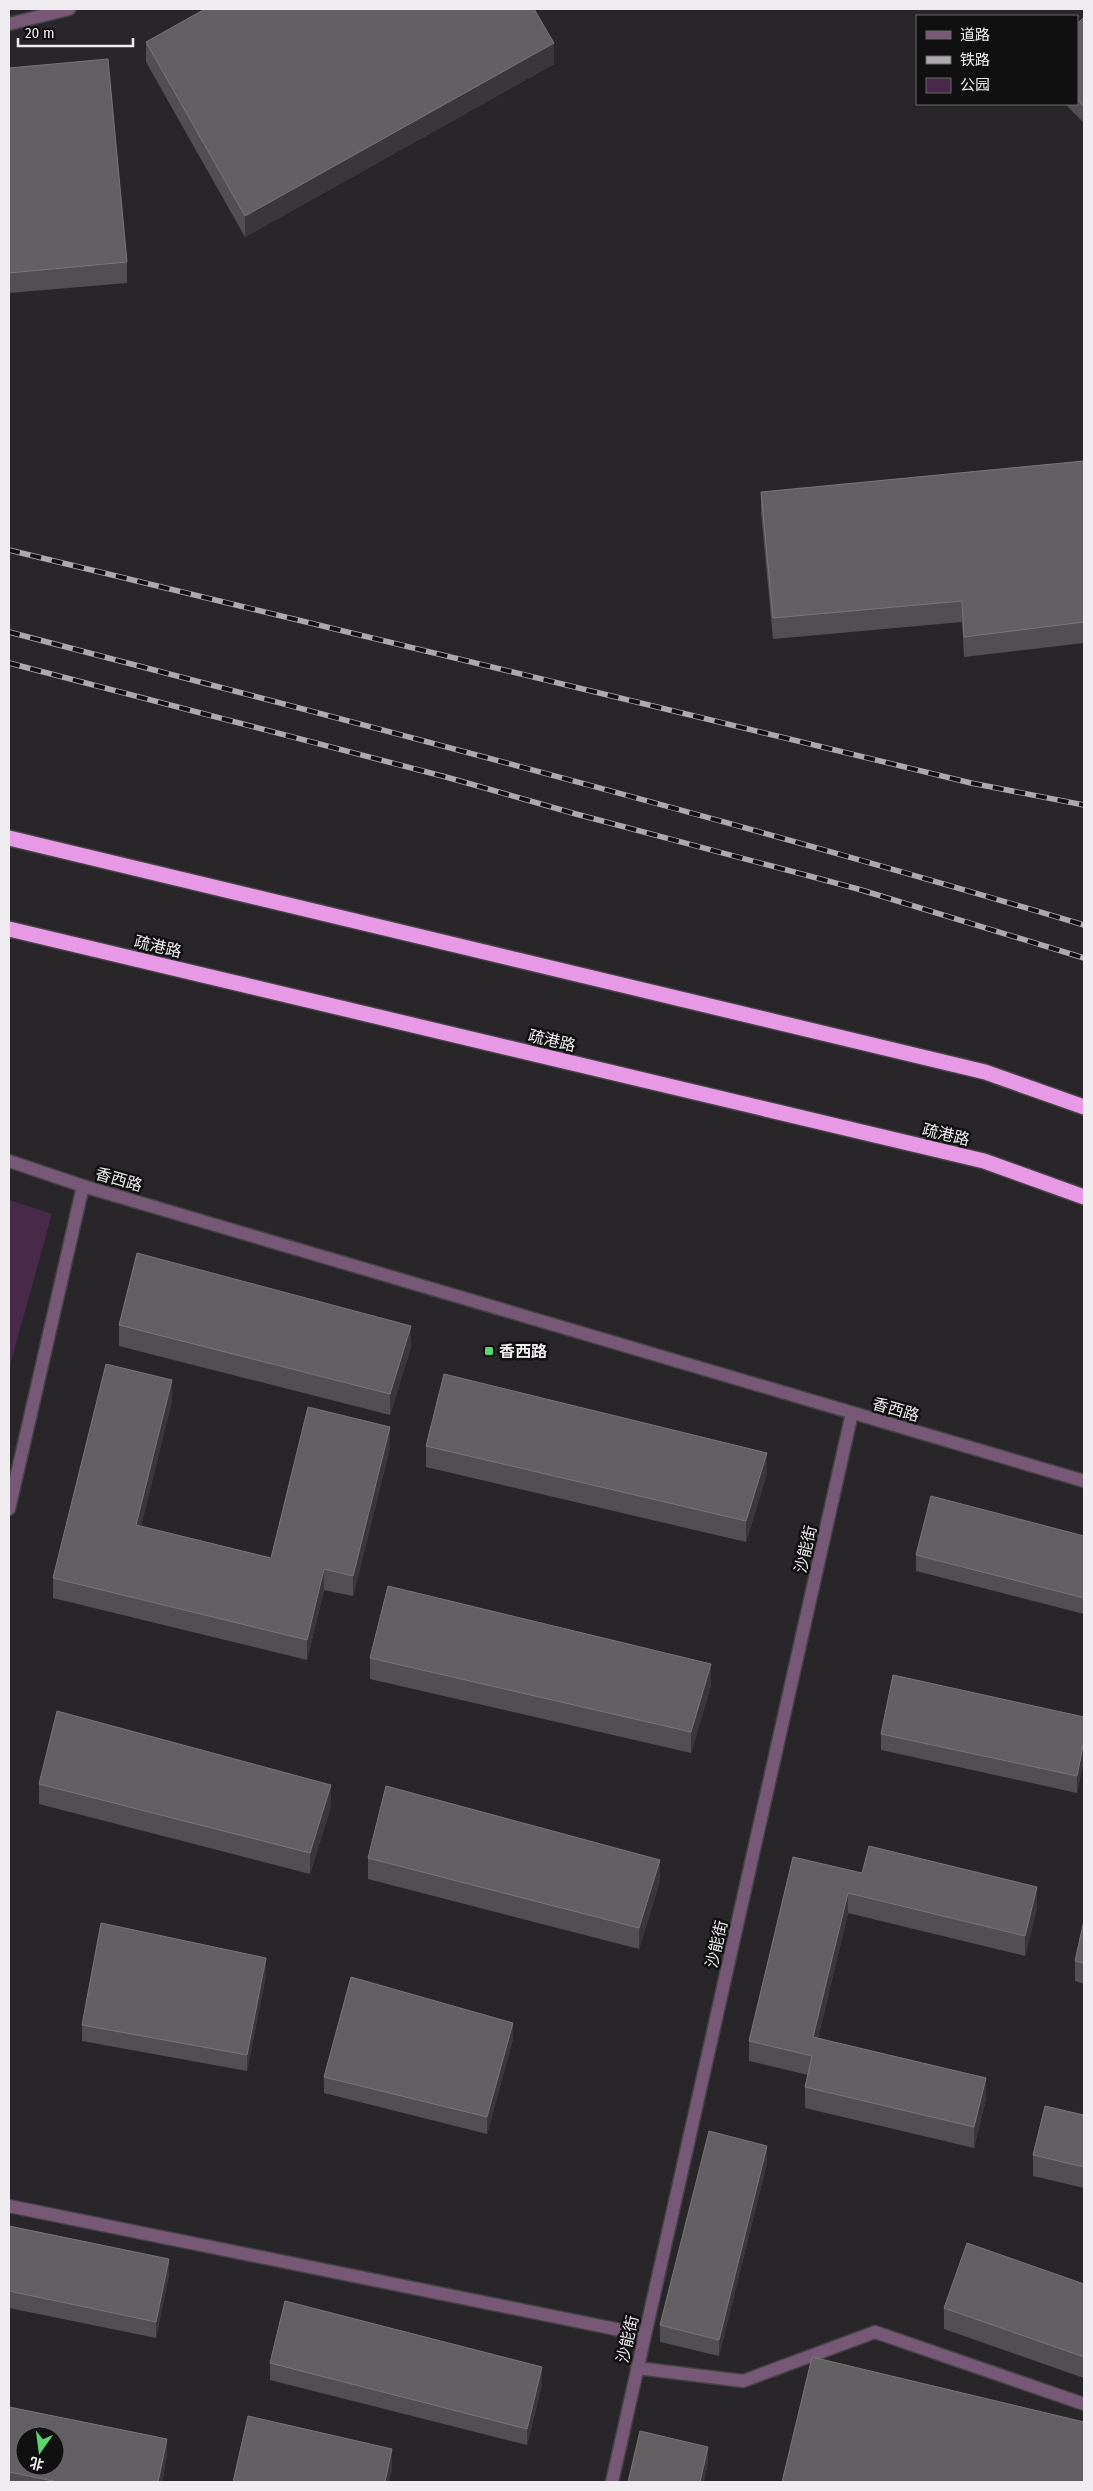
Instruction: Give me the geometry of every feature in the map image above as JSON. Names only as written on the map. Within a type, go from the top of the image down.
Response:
[{"type":"highway","points":[[9,838],[985,1072],[1084,1107]]},
{"type":"highway","name":"疏港路","points":[[9,929],[984,1161],[1084,1197]]},
{"type":"street","points":[[9,24],[70,9]]},
{"type":"street","name":"香西路","points":[[9,1161],[83,1186],[1084,1481]]},
{"type":"street","points":[[9,1509],[83,1186]]},
{"type":"street","name":"沙能街","points":[[612,2482],[852,1412]]},
{"type":"street","points":[[9,2206],[645,2334]]},
{"type":"street","points":[[637,2368],[743,2381],[874,2332],[1084,2404]]},
{"type":"green space","points":[[9,1200],[52,1214],[9,1369]]},
{"type":"building","points":[[205,9],[534,9],[554,43],[245,216],[146,42]]},
{"type":"building","points":[[1084,17],[1084,107],[1078,100],[1078,23]]},
{"type":"building","points":[[108,59],[127,262],[9,273],[9,68]]},
{"type":"building","points":[[1084,461],[1084,622],[964,637],[962,601],[773,618],[761,492]]},
{"type":"building","points":[[137,1253],[411,1326],[390,1394],[119,1325]]},
{"type":"building","points":[[106,1364],[172,1380],[136,1525],[271,1558],[308,1407],[390,1427],[353,1576],[324,1569],[307,1640],[53,1578]]},
{"type":"building","points":[[444,1374],[767,1453],[746,1521],[426,1446]]},
{"type":"building","points":[[931,1496],[1084,1536],[1084,1598],[916,1555]]},
{"type":"building","points":[[388,1586],[711,1664],[691,1732],[370,1658]]},
{"type":"building","points":[[893,1675],[1084,1717],[1084,1741],[1077,1776],[881,1734]]},
{"type":"building","points":[[57,1711],[331,1785],[310,1853],[39,1784]]},
{"type":"building","points":[[386,1786],[660,1860],[639,1928],[368,1858]]},
{"type":"building","points":[[869,1846],[1037,1887],[1025,1936],[848,1893],[813,2037],[986,2078],[974,2127],[805,2087],[812,2056],[749,2041],[793,1857],[862,1873]]},
{"type":"building","points":[[1084,1920],[1084,1963],[1075,1961]]},
{"type":"building","points":[[101,1923],[266,1958],[247,2055],[82,2025]]},
{"type":"building","points":[[351,1977],[513,2023],[487,2117],[324,2077]]},
{"type":"building","points":[[1045,2106],[1084,2115],[1084,2167],[1033,2155]]},
{"type":"building","points":[[709,2131],[767,2146],[719,2340],[660,2325]]},
{"type":"building","points":[[9,2226],[169,2259],[156,2322],[9,2291]]},
{"type":"building","points":[[967,2243],[1084,2284],[1084,2357],[944,2308]]},
{"type":"building","points":[[285,2301],[542,2367],[527,2429],[270,2363]]},
{"type":"building","points":[[812,2357],[1084,2422],[1084,2482],[782,2482]]},
{"type":"building","points":[[9,2407],[167,2439],[158,2482],[58,2482],[29,2476],[65,2476],[65,2426],[15,2426],[15,2473],[9,2472]]},
{"type":"building","points":[[248,2416],[392,2449],[385,2482],[233,2482]]},
{"type":"building","points":[[640,2431],[708,2447],[700,2482],[628,2482]]},
{"type":"railway","points":[[9,550],[971,783],[1084,805]]},
{"type":"railway","points":[[9,632],[682,810],[1084,925]]},
{"type":"railway","points":[[9,663],[446,777],[576,814],[858,889],[1084,958]]},
{"type":"place","name":"香西路","points":[[489,1351]]}]
